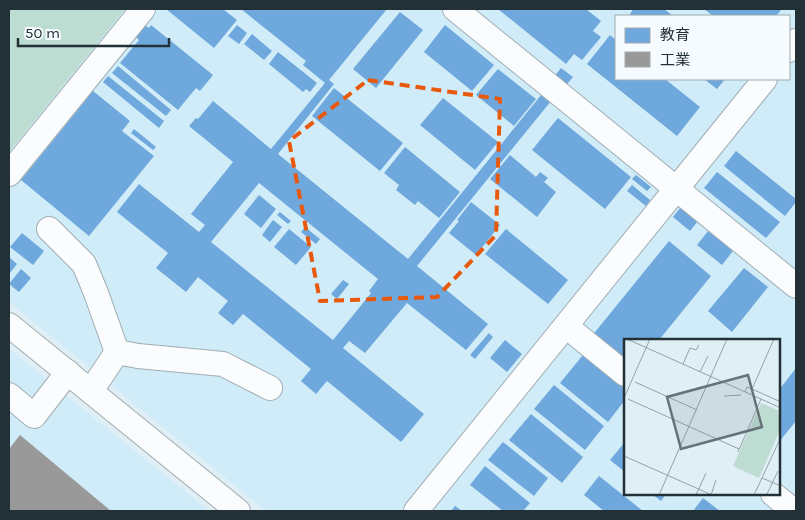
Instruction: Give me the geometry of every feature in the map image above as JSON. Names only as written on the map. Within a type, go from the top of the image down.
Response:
[{"type":"street","points":[[9,174],[143,9]]},
{"type":"street","points":[[455,9],[796,286]]},
{"type":"street","points":[[416,511],[764,80]]},
{"type":"street","points":[[50,229],[84,264],[116,352]]},
{"type":"street","points":[[9,324],[238,511]]},
{"type":"street","points":[[566,326],[624,373]]},
{"type":"street","points":[[116,352],[138,356],[223,364],[270,388]]},
{"type":"street","points":[[90,391],[116,352]]},
{"type":"street","points":[[9,394],[34,416],[68,372]]},
{"type":"street","points":[[774,495],[794,511]]},
{"type":"highlighted area","points":[[368,80],[500,99],[496,235],[437,297],[320,301],[289,141]]},
{"type":"shaded area","points":[[9,9],[796,9],[796,511],[266,511],[9,302]]},
{"type":"shaded area","points":[[9,349],[209,511],[9,511]]},
{"type":"green space","points":[[9,9],[125,9],[9,152]]},
{"type":"building: 教育","points":[[166,9],[223,9],[237,20],[214,48]]},
{"type":"building: 教育","points":[[241,9],[387,9],[329,80],[334,84],[278,154],[408,259],[561,68],[573,77],[551,101],[417,266],[488,324],[466,350],[407,303],[365,353],[349,341],[343,348],[424,414],[401,442],[327,381],[316,394],[301,381],[311,369],[243,314],[233,325],[218,313],[228,301],[198,277],[186,292],[156,268],[168,253],[117,212],[139,184],[199,232],[205,225],[191,214],[233,162],[189,126],[196,118],[198,119],[213,101],[271,149],[325,83],[303,65],[306,61]],"holes":[[[259,183],[378,279],[369,291],[371,293],[333,340],[211,242]]]},
{"type":"building: 教育","points":[[498,9],[586,9],[601,21],[593,31],[601,37],[582,60],[574,54],[566,64]]},
{"type":"building: 教育","points":[[633,9],[664,9],[672,15],[630,15]]},
{"type":"building: 教育","points":[[704,9],[782,9],[777,15],[712,15]]},
{"type":"building: 教育","points":[[400,12],[423,30],[376,88],[353,69]]},
{"type":"building: 教育","points":[[143,24],[149,28],[151,25],[213,75],[200,91],[196,88],[178,110],[120,63],[139,40],[134,35]]},
{"type":"building: 教育","points":[[237,25],[247,33],[239,44],[228,36]]},
{"type":"building: 教育","points":[[445,25],[494,65],[472,91],[424,52]]},
{"type":"building: 教育","points":[[252,34],[272,51],[264,60],[244,44]]},
{"type":"building: 教育","points":[[610,35],[615,39],[615,80],[666,80],[700,107],[677,136],[587,64]]},
{"type":"building: 教育","points":[[278,52],[317,83],[310,92],[306,89],[303,92],[269,64]]},
{"type":"building: 教育","points":[[118,66],[171,110],[166,116],[112,73]]},
{"type":"building: 教育","points":[[498,69],[536,99],[514,126],[476,95]]},
{"type":"building: 教育","points":[[108,76],[164,121],[159,128],[103,82]]},
{"type":"building: 教育","points":[[705,80],[724,80],[717,89]]},
{"type":"building: 教育","points":[[334,88],[403,143],[380,171],[312,116]]},
{"type":"building: 教育","points":[[93,91],[130,121],[122,131],[154,156],[89,236],[21,180]]},
{"type":"building: 教育","points":[[443,98],[498,142],[475,170],[420,125]]},
{"type":"building: 教育","points":[[558,118],[631,177],[605,209],[532,150]]},
{"type":"building: 教育","points":[[134,129],[156,147],[153,150],[131,133]]},
{"type":"building: 教育","points":[[405,147],[460,192],[439,218],[418,201],[415,205],[396,190],[399,185],[384,173]]},
{"type":"building: 教育","points":[[736,151],[796,199],[796,202],[785,216],[724,166]]},
{"type":"building: 教育","points":[[510,155],[536,177],[540,172],[548,178],[544,182],[556,192],[537,217],[490,179]]},
{"type":"building: 教育","points":[[717,172],[780,222],[766,238],[704,188]]},
{"type":"building: 教育","points":[[636,175],[651,187],[647,191],[632,179]]},
{"type":"building: 教育","points":[[632,185],[650,200],[646,206],[627,191]]},
{"type":"building: 教育","points":[[259,195],[276,209],[261,228],[244,214]]},
{"type":"building: 教育","points":[[471,202],[500,225],[476,255],[449,233]]},
{"type":"building: 教育","points":[[681,207],[698,221],[690,231],[673,217]]},
{"type":"building: 教育","points":[[280,212],[291,221],[288,224],[277,215]]},
{"type":"building: 教育","points":[[273,220],[282,227],[270,242],[262,235]]},
{"type":"building: 教育","points":[[305,227],[320,239],[316,244],[301,232]]},
{"type":"building: 教育","points":[[289,229],[311,247],[296,265],[274,247]]},
{"type":"building: 教育","points":[[506,229],[568,280],[548,304],[485,254]]},
{"type":"building: 教育","points":[[708,231],[733,251],[722,265],[697,245]]},
{"type":"building: 教育","points":[[22,233],[44,251],[33,265],[10,247]]},
{"type":"building: 教育","points":[[669,241],[711,276],[660,339],[624,339],[624,363],[591,337]]},
{"type":"building: 教育","points":[[9,257],[17,264],[9,274]]},
{"type":"building: 教育","points":[[744,268],[768,287],[732,332],[708,311]]},
{"type":"building: 教育","points":[[21,269],[31,278],[19,292],[9,284]]},
{"type":"building: 教育","points":[[343,280],[349,284],[337,299],[331,294]]},
{"type":"building: 教育","points":[[489,333],[493,337],[475,359],[470,355]]},
{"type":"building: 教育","points":[[505,340],[522,354],[507,372],[490,358]]},
{"type":"building: 教育","points":[[583,355],[624,387],[624,401],[608,422],[560,383]]},
{"type":"building: 教育","points":[[796,368],[796,421],[780,441],[780,389]]},
{"type":"building: 教育","points":[[554,385],[604,426],[585,450],[534,409]]},
{"type":"building: 教育","points":[[531,414],[583,457],[562,483],[509,440]]},
{"type":"building: 教育","points":[[503,442],[548,478],[534,496],[488,460]]},
{"type":"building: 教育","points":[[624,443],[624,471],[610,460]]},
{"type":"building: 教育","points":[[485,466],[530,503],[523,511],[503,511],[470,485]]},
{"type":"building: 教育","points":[[599,476],[643,511],[604,511],[584,495]]},
{"type":"building: 教育","points":[[653,495],[665,495],[661,501]]},
{"type":"building: 教育","points":[[703,498],[720,511],[693,511]]},
{"type":"building: 教育","points":[[455,506],[462,511],[451,511]]},
{"type":"building: 工業","points":[[20,435],[111,511],[9,511],[9,449]]}]
